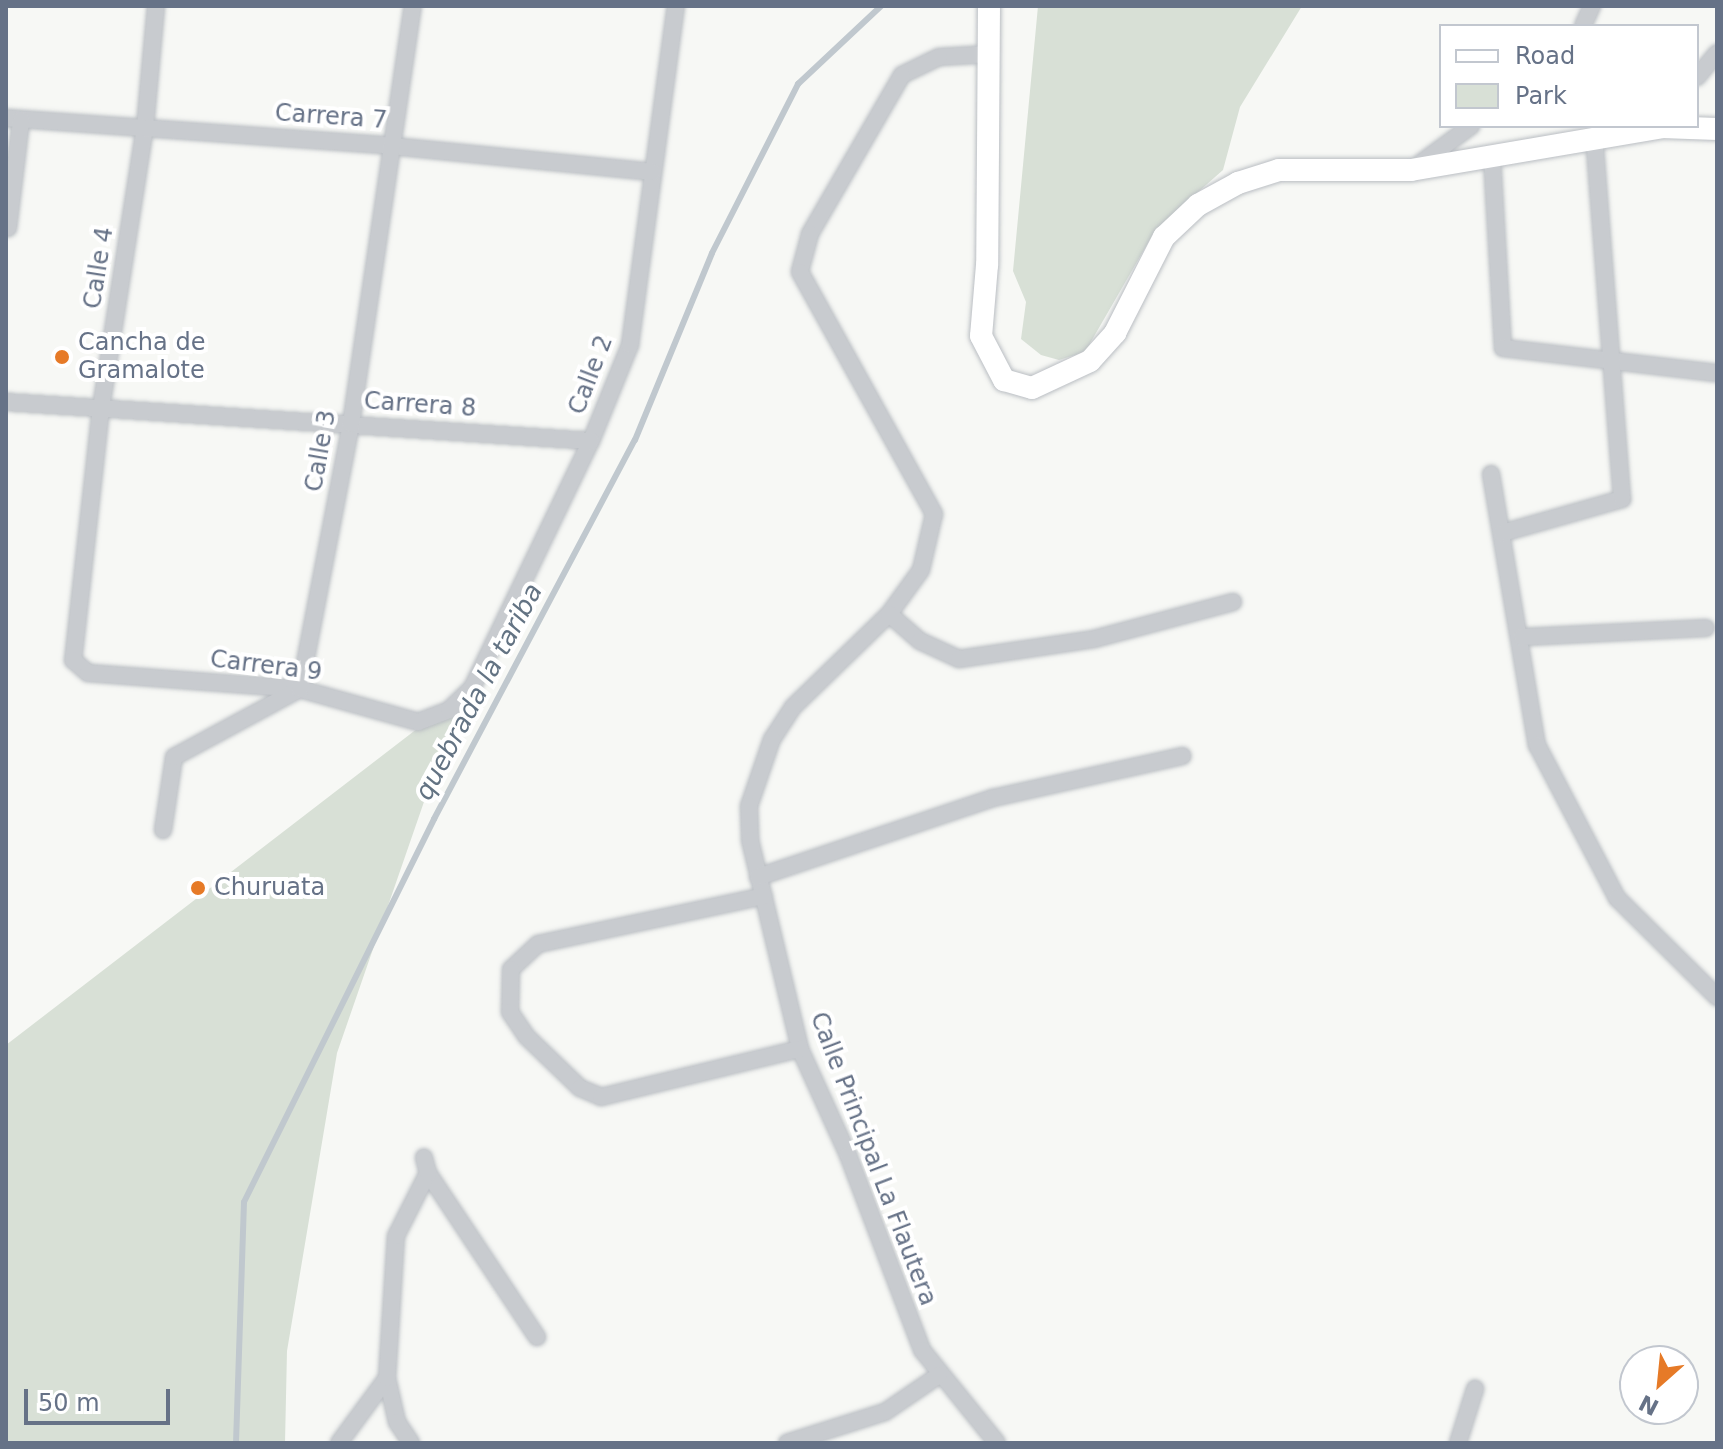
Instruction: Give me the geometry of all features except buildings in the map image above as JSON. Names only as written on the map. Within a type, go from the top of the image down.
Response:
[{"type":"main road","points":[[989,6],[981,336],[1004,380],[1032,388],[1090,361],[1115,333],[1164,237],[1198,205],[1238,183],[1279,170],[1411,170],[1656,128]]},
{"type":"main road","points":[[1690,128],[1717,129]]},
{"type":"street","name":"Calle 4","points":[[88,673],[73,660],[101,408],[145,127],[156,6]]},
{"type":"street","name":"Calle 3","points":[[300,689],[351,424],[413,6]]},
{"type":"street","name":"Calle 2","points":[[472,688],[591,441],[630,345],[676,6]]},
{"type":"street","points":[[1699,75],[1717,53]]},
{"type":"street","name":"Calle Principal La Flautera","points":[[990,54],[939,57],[902,75],[810,234],[800,272],[934,514],[921,570],[889,614],[834,662],[772,739],[749,806],[758,877],[800,1049],[848,1155],[922,1350],[939,1375],[997,1443]]},
{"type":"street","name":"Carrera 7","points":[[13,119],[392,146],[653,172]]},
{"type":"street","points":[[8,228],[13,119]]},
{"type":"street","points":[[1411,170],[1468,128]]},
{"type":"street","points":[[1502,533],[1622,499],[1608,357],[1600,166],[1594,139]]},
{"type":"street","points":[[1492,157],[1503,348],[1608,357],[1717,373]]},
{"type":"street","name":"Carrera 8","points":[[6,402],[591,441]]},
{"type":"street","points":[[1491,474],[1522,637],[1537,745],[1617,898],[1717,997]]},
{"type":"street","points":[[889,614],[920,641],[959,659],[1094,639],[1233,602]]},
{"type":"street","points":[[1522,637],[1706,628]]},
{"type":"street","name":"Carrera 9","points":[[88,673],[300,689],[418,722],[449,710],[472,688]]},
{"type":"street","points":[[163,830],[174,757],[300,689]]},
{"type":"street","points":[[758,877],[993,798],[1182,756]]},
{"type":"street","points":[[764,896],[538,944],[511,969],[510,1012],[526,1036],[580,1088],[601,1097],[800,1049]]},
{"type":"street","points":[[411,1443],[397,1422],[387,1378],[396,1236],[426,1166],[537,1337]]},
{"type":"street","points":[[787,1443],[885,1412],[939,1375]]},
{"type":"street","points":[[339,1443],[387,1378]]},
{"type":"street","points":[[1458,1443],[1475,1389]]},
{"type":"green space","points":[[1038,6],[1302,6],[1240,107],[1223,170],[1156,229],[1085,352],[1059,360],[1041,355],[1021,339],[1026,302],[1013,271]]},
{"type":"green space","points":[[461,695],[337,1053],[287,1351],[285,1443],[6,1443],[6,1045]]},
{"type":"waterway","name":"quebrada la tariba","points":[[236,1443],[244,1202],[434,819],[635,440],[712,253],[798,84],[881,6]]},
{"type":"place","name":"Cancha de Gramalote","points":[[62,357]]},
{"type":"place","name":"Churuata","points":[[198,888]]}]
